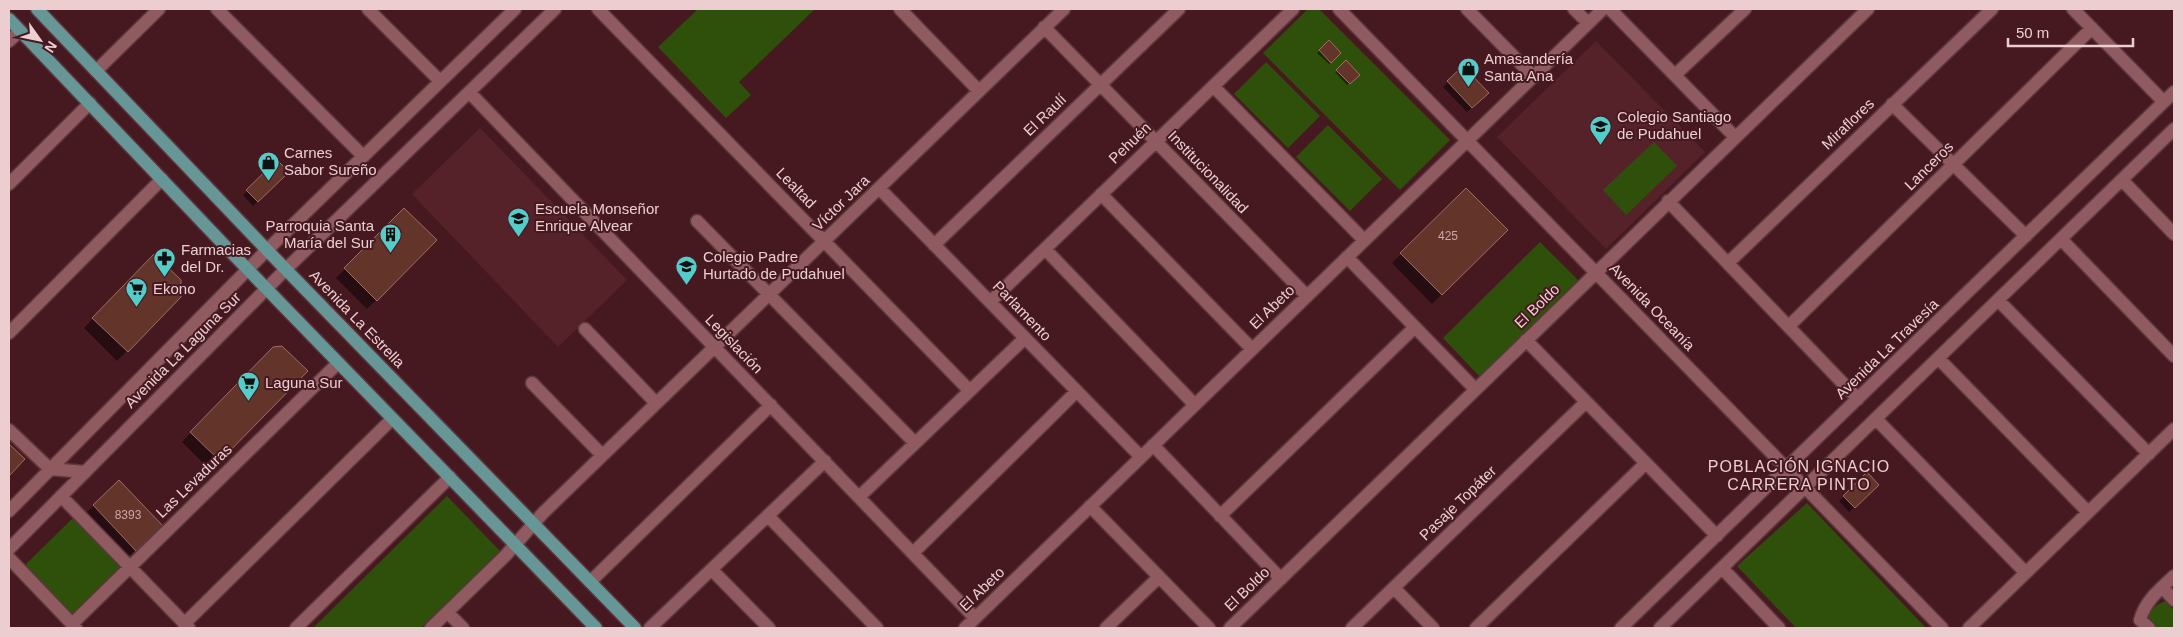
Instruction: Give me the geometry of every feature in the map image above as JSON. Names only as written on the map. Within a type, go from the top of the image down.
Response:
[{"type":"main road","name":"Avenida La Estrella","points":[[37,9],[267,250],[635,628]]},
{"type":"main road","points":[[9,19],[266,289],[596,628]]},
{"type":"street","points":[[96,71],[159,9]]},
{"type":"street","points":[[217,9],[363,156]]},
{"type":"street","points":[[368,9],[440,81]]},
{"type":"street","name":"Avenida La Laguna Sur","points":[[9,511],[267,250],[515,9]]},
{"type":"street","name":"Avenida La Laguna Sur","points":[[9,549],[286,269],[555,9]]},
{"type":"street","name":"Lealtad","points":[[598,9],[970,391]]},
{"type":"street","points":[[900,9],[979,91]]},
{"type":"street","name":"Víctor Jara","points":[[432,628],[515,545],[532,524],[602,455],[1064,9]]},
{"type":"street","name":"El Raulí","points":[[934,245],[1179,9]]},
{"type":"street","name":"Pehuén","points":[[990,302],[1293,9]]},
{"type":"street","name":"Avenida Oceanía","points":[[1339,9],[1942,628]]},
{"type":"street","points":[[1467,9],[1533,76]]},
{"type":"street","points":[[1574,9],[1588,23]]},
{"type":"street","name":"El Abeto","points":[[964,628],[1603,9]]},
{"type":"street","points":[[1610,9],[1735,137]]},
{"type":"street","points":[[1675,75],[1744,9]]},
{"type":"street","name":"El Boldo","points":[[1230,628],[1868,9]]},
{"type":"street","name":"Miraflores","points":[[1728,263],[1992,9]]},
{"type":"street","points":[[2073,9],[2164,102]]},
{"type":"street","name":"Institucionalidad","points":[[1044,28],[1307,296]]},
{"type":"street","name":"Lanceros","points":[[1789,326],[2092,28]]},
{"type":"street","points":[[9,41],[20,31]]},
{"type":"street","points":[[1213,86],[1364,240]]},
{"type":"street","name":"Legislación","points":[[468,92],[975,618]]},
{"type":"street","name":"Avenida La Travesía","points":[[1621,628],[2174,92]]},
{"type":"street","points":[[9,184],[90,104]]},
{"type":"street","points":[[1892,104],[2026,236]]},
{"type":"street","points":[[1661,628],[2174,129]]},
{"type":"street","points":[[9,333],[162,179]]},
{"type":"street","points":[[2122,180],[2174,234]]},
{"type":"street","name":"Parlamento","points":[[879,188],[1141,457]]},
{"type":"street","points":[[1101,194],[1252,349]]},
{"type":"street","points":[[1668,201],[1858,399]]},
{"type":"street","points":[[697,221],[915,443]]},
{"type":"street","points":[[2061,239],[2174,356]]},
{"type":"street","points":[[1044,249],[1195,405]]},
{"type":"street","points":[[1347,257],[1475,389]]},
{"type":"street","points":[[1998,300],[2148,454]]},
{"type":"street","points":[[1220,516],[1415,327]]},
{"type":"street","points":[[585,329],[656,403]]},
{"type":"street","points":[[859,497],[1025,338]]},
{"type":"street","points":[[1526,340],[1717,536]]},
{"type":"street","points":[[1938,358],[2088,512]]},
{"type":"street","name":"Las Levaduras","points":[[74,626],[129,567],[338,363]]},
{"type":"street","points":[[532,383],[602,455]]},
{"type":"street","points":[[913,553],[1077,391]]},
{"type":"street","name":"Pasaje Topáter","points":[[1352,628],[1586,402]]},
{"type":"street","points":[[590,582],[771,406]]},
{"type":"street","points":[[1876,418],[2026,572]]},
{"type":"street","points":[[61,496],[187,626],[392,419]]},
{"type":"street","points":[[1969,628],[2174,429]]},
{"type":"street","points":[[9,430],[50,469],[85,472]]},
{"type":"street","points":[[1153,446],[1281,579]]},
{"type":"street","points":[[650,628],[825,461]]},
{"type":"street","points":[[1476,628],[1646,463]]},
{"type":"street","points":[[296,628],[450,477]]},
{"type":"street","points":[[1090,506],[1209,628]]},
{"type":"street","points":[[768,516],[878,628]]},
{"type":"street","points":[[9,558],[74,626]]},
{"type":"street","points":[[1722,568],[1779,628]]},
{"type":"street","points":[[712,570],[769,628]]},
{"type":"street","points":[[2149,628],[2140,620],[2143,610],[2148,602],[2174,576]]},
{"type":"street","points":[[1106,628],[1159,577]]},
{"type":"street","points":[[2162,587],[2174,600]]},
{"type":"street","points":[[1394,588],[1433,628]]},
{"type":"street","points":[[448,612],[463,628]]},
{"type":"shaded area","name":"Colegio Santiago de Pudahuel","points":[[1596,41],[1705,152],[1606,249],[1497,137]]},
{"type":"shaded area","name":"Escuela Monseñor Enrique Alvear","points":[[480,128],[627,280],[558,347],[412,194]]},
{"type":"green space","points":[[698,9],[815,9],[739,82],[751,95],[726,118],[658,47]]},
{"type":"green space","points":[[1308,9],[1319,9],[1450,140],[1400,190],[1263,53]]},
{"type":"green space","points":[[1266,62],[1320,116],[1288,148],[1234,94]]},
{"type":"green space","points":[[1328,125],[1382,179],[1350,211],[1296,157]]},
{"type":"green space","points":[[1654,142],[1677,166],[1626,215],[1603,190]]},
{"type":"green space","points":[[1540,242],[1578,280],[1480,377],[1443,338]]},
{"type":"green space","points":[[447,496],[500,551],[421,628],[313,628]]},
{"type":"green space","points":[[1807,503],[1926,628],[1796,628],[1737,566]]},
{"type":"green space","points":[[74,517],[124,566],[73,616],[22,568]]},
{"type":"green space","points":[[2165,601],[2174,610],[2174,628],[2148,628],[2148,615]]},
{"type":"building","points":[[1329,40],[1341,53],[1331,63],[1319,50]]},
{"type":"building","points":[[1346,60],[1360,75],[1350,84],[1336,70]]},
{"type":"building","name":"Amasandería Santa Ana","points":[[1463,66],[1489,93],[1472,108],[1447,81]]},
{"type":"building","name":"Carnes Sabor Sureño","points":[[277,160],[289,172],[258,202],[246,190]]},
{"type":"building","points":[[1466,188],[1508,230],[1442,295],[1400,253]]},
{"type":"building","name":"Parroquia Santa María del Sur","points":[[404,208],[437,240],[377,301],[344,268]]},
{"type":"building","name":"Ekono","points":[[154,254],[181,280],[181,297],[128,352],[92,318]]},
{"type":"building","name":"Laguna Sur","points":[[282,346],[308,371],[220,461],[190,432],[273,347]]},
{"type":"building","points":[[9,444],[25,459],[9,476]]},
{"type":"building","points":[[1867,472],[1879,485],[1855,508],[1843,496]]},
{"type":"building","points":[[119,480],[163,526],[136,551],[93,505]]},
{"type":"place","name":"Amasandería Santa Ana","points":[[1468,87]]},
{"type":"place","name":"Colegio Santiago de Pudahuel","points":[[1601,145]]},
{"type":"place","name":"Carnes Sabor Sureño","points":[[268,181]]},
{"type":"place","name":"Escuela Monseñor Enrique Alvear","points":[[519,237]]},
{"type":"place","name":"Parroquia Santa María del Sur","points":[[390,254]]},
{"type":"place","name":"Farmacias del Dr.","points":[[165,278]]},
{"type":"place","name":"Colegio Padre Hurtado de Pudahuel","points":[[687,285]]},
{"type":"place","name":"Ekono","points":[[137,308]]},
{"type":"place","name":"Laguna Sur","points":[[249,402]]},
{"type":"district","name":"POBLACIÓN IGNACIO CARRERA PINTO","points":[[1799,475]]}]
